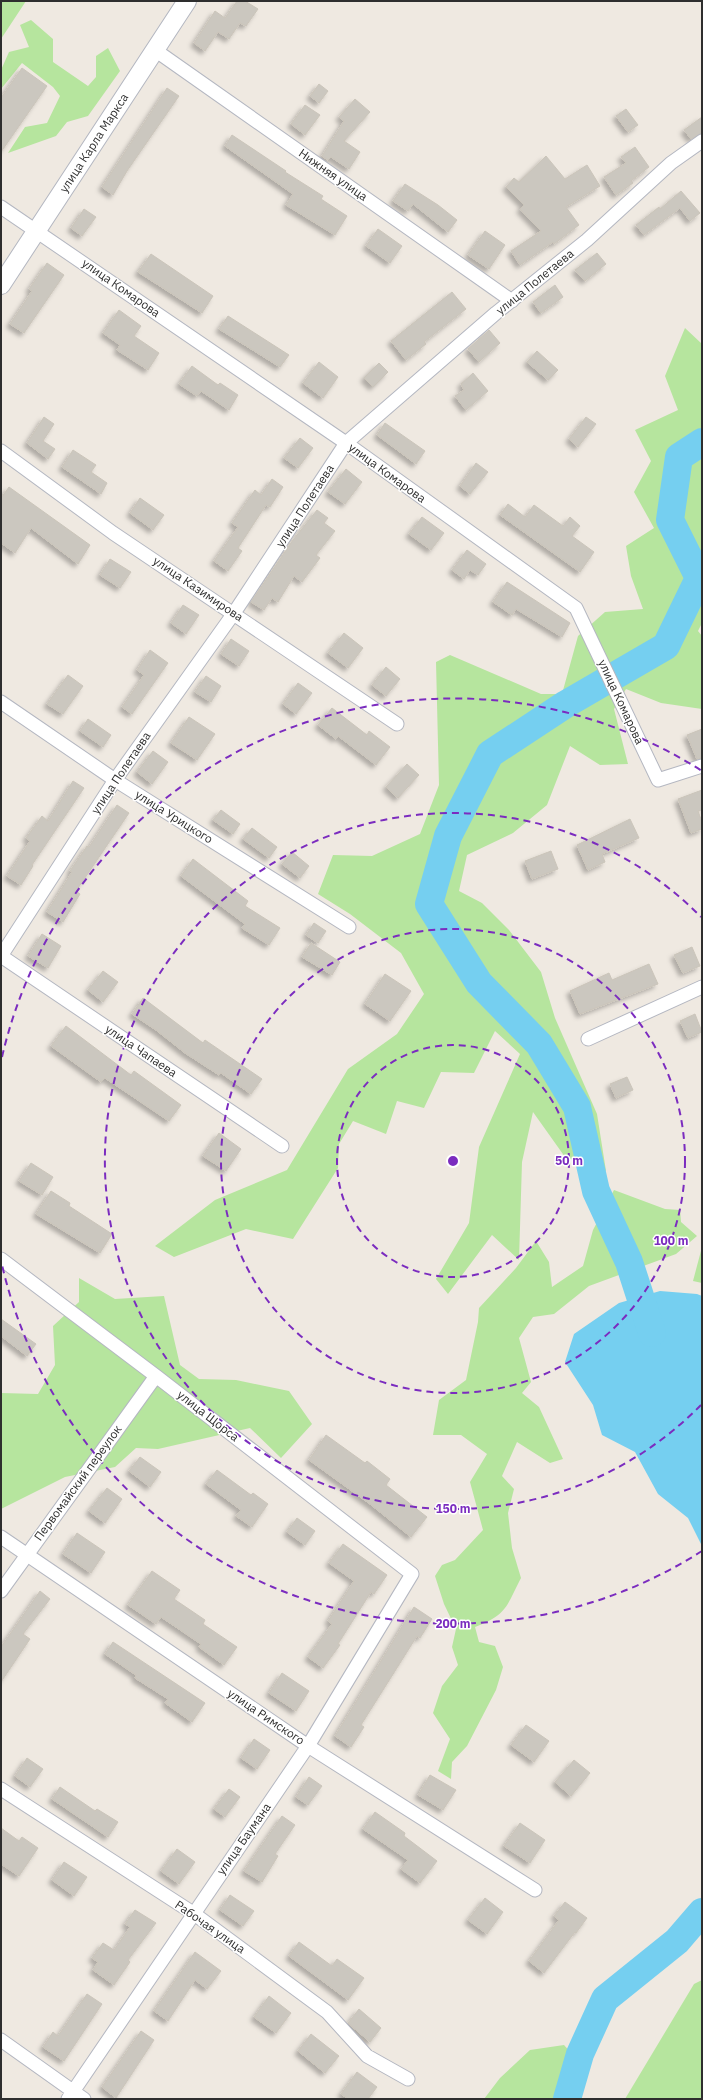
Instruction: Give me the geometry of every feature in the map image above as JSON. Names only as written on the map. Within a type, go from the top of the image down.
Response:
[{"type":"main road","name":"улица Карла Маркса","points":[[1,285],[187,1]]},
{"type":"street","name":"Нижняя улица","points":[[155,50],[512,301]]},
{"type":"street","name":"улица Полетаева","points":[[1,956],[115,780],[234,613],[346,443],[512,301],[587,240],[671,163],[702,141]]},
{"type":"street","name":"улица Комарова","points":[[1,208],[37,230],[346,443],[576,608],[658,780],[702,766]]},
{"type":"street","name":"улица Казимирова","points":[[1,451],[113,533],[397,724]]},
{"type":"street","name":"улица Урицкого","points":[[1,702],[115,780],[349,927]]},
{"type":"street","name":"улица Чапаева","points":[[1,956],[282,1146]]},
{"type":"street","points":[[588,1039],[702,987]]},
{"type":"street","name":"улица Щорса","points":[[1,1259],[156,1376],[412,1574]]},
{"type":"street","name":"Первомайский переулок","points":[[1,1591],[26,1554],[156,1376]]},
{"type":"street","name":"улица Римского","points":[[1,1538],[308,1746],[535,1890]]},
{"type":"street","name":"улица Баумана","points":[[71,2095],[308,1746],[412,1574]]},
{"type":"street","name":"Рабочая улица","points":[[1,1789],[193,1914],[327,2012],[366,2056],[408,2078]]},
{"type":"street","points":[[1,2040],[71,2095],[84,2099]]},
{"type":"green space","points":[[1,1],[26,1],[1,39]]},
{"type":"green space","points":[[31,20],[53,39],[53,62],[88,86],[96,77],[96,56],[108,48],[120,71],[88,116],[67,122],[56,136],[8,153],[25,127],[47,123],[60,96],[53,87],[22,63],[1,89],[1,70],[9,52],[29,47],[20,25]]},
{"type":"green space","points":[[685,328],[702,344],[702,623],[698,631],[702,636],[702,709],[661,703],[626,689],[614,709],[628,764],[600,765],[570,746],[547,805],[513,833],[467,855],[459,891],[482,903],[509,930],[541,972],[555,1018],[597,1114],[606,1171],[565,1157],[533,1112],[522,1162],[519,1260],[492,1235],[448,1294],[436,1279],[469,1223],[479,1147],[520,1054],[495,1031],[474,1073],[441,1072],[424,1108],[397,1101],[386,1134],[353,1121],[339,1144],[338,1168],[293,1239],[246,1229],[174,1257],[155,1246],[215,1200],[287,1170],[348,1069],[397,1034],[424,994],[401,953],[350,914],[318,894],[333,855],[372,856],[420,834],[439,785],[436,662],[450,655],[541,694],[562,694],[578,636],[605,612],[643,609],[631,576],[626,546],[654,528],[634,492],[651,461],[635,430],[678,410],[665,376]]},
{"type":"green space","points":[[614,1190],[665,1209],[680,1210],[681,1222],[697,1236],[676,1254],[589,1286],[554,1314],[533,1317],[519,1338],[531,1382],[522,1393],[539,1407],[563,1459],[550,1463],[517,1442],[502,1476],[514,1489],[508,1513],[512,1548],[521,1578],[508,1603],[500,1614],[486,1623],[475,1627],[479,1642],[495,1646],[503,1667],[496,1690],[467,1746],[452,1762],[451,1779],[438,1771],[450,1739],[433,1713],[442,1686],[458,1665],[452,1647],[456,1629],[444,1604],[435,1576],[442,1565],[455,1560],[483,1530],[470,1482],[487,1454],[461,1435],[433,1435],[439,1400],[466,1380],[478,1322],[479,1308],[516,1268],[536,1241],[549,1262],[552,1287],[583,1266],[593,1230]]},
{"type":"green space","points":[[702,1247],[702,1283],[693,1281]]},
{"type":"green space","points":[[79,1278],[115,1299],[164,1296],[180,1365],[199,1379],[236,1380],[289,1391],[312,1424],[281,1458],[250,1428],[158,1449],[136,1448],[115,1467],[65,1477],[1,1509],[1,1393],[38,1394],[55,1365],[53,1326],[79,1302]]},
{"type":"green space","points":[[702,1980],[702,2099],[625,2099],[694,1984]]},
{"type":"green space","points":[[564,2045],[573,2055],[557,2099],[484,2099],[500,2078],[530,2050]]},
{"type":"water","points":[[660,1291],[697,1294],[702,1296],[702,1546],[688,1518],[658,1494],[635,1452],[602,1435],[593,1405],[565,1362],[574,1334],[619,1303]]},
{"type":"water","points":[[702,1898],[702,1927],[696,1929],[668,1957]]},
{"type":"building","points":[[237,1],[245,1],[258,9],[246,26],[240,23],[229,39],[218,32],[205,51],[194,43],[215,11],[225,18]]},
{"type":"building","points":[[22,68],[47,86],[1,152],[1,98]]},
{"type":"building","points":[[319,84],[328,91],[319,103],[310,96]]},
{"type":"building","points":[[167,88],[179,96],[127,171],[113,195],[102,187]]},
{"type":"building","points":[[355,99],[370,112],[344,141],[360,152],[349,169],[331,157],[328,160],[322,156],[344,121],[339,117]]},
{"type":"building","points":[[305,105],[320,115],[305,135],[291,124]]},
{"type":"building","points":[[626,109],[638,125],[628,132],[616,116]]},
{"type":"building","points":[[702,117],[702,133],[691,139],[684,130]]},
{"type":"building","points":[[232,135],[286,171],[285,172],[323,196],[321,199],[347,216],[335,235],[286,205],[293,194],[225,146]]},
{"type":"building","points":[[635,147],[649,167],[631,181],[633,183],[616,195],[604,177],[626,163],[621,157]]},
{"type":"building","points":[[546,156],[565,179],[587,165],[600,186],[566,207],[579,225],[554,244],[553,242],[520,265],[511,251],[541,231],[520,209],[524,205],[506,187],[514,178],[519,182]]},
{"type":"building","points":[[405,184],[438,205],[457,220],[448,232],[413,204],[408,211],[393,201]]},
{"type":"building","points":[[681,191],[700,213],[690,221],[680,208],[644,235],[636,225],[659,207],[660,209]]},
{"type":"building","points":[[84,209],[96,217],[82,236],[71,228]]},
{"type":"building","points":[[378,229],[402,246],[390,263],[366,246]]},
{"type":"building","points":[[485,231],[505,245],[489,269],[468,255]]},
{"type":"building","points":[[597,253],[606,264],[585,281],[575,270]]},
{"type":"building","points":[[151,254],[213,296],[202,313],[138,272]]},
{"type":"building","points":[[47,263],[64,275],[24,333],[10,324],[32,291],[29,289]]},
{"type":"building","points":[[555,285],[563,297],[541,313],[533,302]]},
{"type":"building","points":[[452,292],[466,309],[424,342],[426,344],[406,360],[391,341]]},
{"type":"building","points":[[119,310],[141,326],[134,336],[159,353],[148,370],[117,350],[120,345],[103,333]]},
{"type":"building","points":[[228,316],[289,355],[280,367],[219,329]]},
{"type":"building","points":[[489,330],[500,343],[479,362],[468,349]]},
{"type":"building","points":[[537,351],[558,370],[548,380],[527,362]]},
{"type":"building","points":[[319,362],[338,377],[323,398],[303,383]]},
{"type":"building","points":[[379,363],[388,372],[373,387],[364,378]]},
{"type":"building","points":[[192,366],[218,385],[220,383],[238,395],[229,410],[201,391],[197,396],[179,384]]},
{"type":"building","points":[[473,373],[488,391],[466,410],[455,396],[464,390],[461,384]]},
{"type":"building","points":[[44,417],[54,424],[43,441],[55,449],[48,459],[27,443]]},
{"type":"building","points":[[586,417],[596,424],[578,447],[569,439]]},
{"type":"building","points":[[385,423],[425,451],[416,464],[377,435]]},
{"type":"building","points":[[300,438],[313,448],[298,468],[284,458]]},
{"type":"building","points":[[73,450],[96,465],[91,472],[107,483],[101,494],[62,467]]},
{"type":"building","points":[[476,463],[488,472],[470,494],[460,486]]},
{"type":"building","points":[[346,469],[362,482],[345,504],[328,492]]},
{"type":"building","points":[[272,479],[283,487],[270,507],[266,505],[238,548],[242,551],[228,571],[214,561],[238,527],[232,523],[255,490],[261,495]]},
{"type":"building","points":[[9,487],[90,545],[78,564],[31,528],[15,553],[1,543],[1,498]]},
{"type":"building","points":[[140,498],[164,515],[153,530],[130,513]]},
{"type":"building","points":[[508,504],[525,517],[534,505],[563,526],[570,517],[580,526],[572,536],[594,552],[580,572],[500,515]]},
{"type":"building","points":[[317,510],[328,518],[324,523],[335,531],[316,555],[320,558],[302,582],[294,576],[278,602],[272,598],[264,610],[251,602],[293,540]]},
{"type":"building","points":[[422,517],[444,533],[431,550],[409,534]]},
{"type":"building","points":[[467,550],[486,564],[478,575],[470,570],[464,579],[452,570]]},
{"type":"building","points":[[110,559],[131,572],[120,588],[100,575]]},
{"type":"building","points":[[507,582],[570,623],[562,637],[516,609],[512,615],[493,602]]},
{"type":"building","points":[[183,605],[199,615],[186,634],[171,623]]},
{"type":"building","points":[[344,633],[363,648],[348,668],[328,653]]},
{"type":"building","points":[[231,639],[249,651],[239,666],[221,654]]},
{"type":"building","points":[[150,650],[168,663],[132,714],[122,707],[144,675],[137,670]]},
{"type":"building","points":[[386,667],[400,679],[386,696],[372,685]]},
{"type":"building","points":[[68,675],[83,686],[63,714],[47,704]]},
{"type":"building","points":[[206,676],[221,686],[211,702],[195,692]]},
{"type":"building","points":[[298,683],[312,693],[296,714],[283,704]]},
{"type":"building","points":[[332,708],[367,735],[369,731],[390,747],[376,765],[338,736],[336,739],[318,725]]},
{"type":"building","points":[[189,717],[215,734],[197,760],[171,743]]},
{"type":"building","points":[[88,719],[111,735],[103,747],[80,731]]},
{"type":"building","points":[[702,729],[702,758],[697,759],[687,735]]},
{"type":"building","points":[[153,751],[168,762],[152,784],[137,772]]},
{"type":"building","points":[[407,764],[419,775],[398,798],[386,787]]},
{"type":"building","points":[[73,781],[84,788],[32,865],[33,866],[21,885],[7,876],[30,841],[26,838],[42,816],[48,821]]},
{"type":"building","points":[[702,790],[702,810],[698,811],[702,822],[702,829],[691,833],[678,799]]},
{"type":"building","points":[[117,805],[129,813],[76,891],[80,894],[63,922],[47,912],[72,872],[70,871],[87,846],[89,847]]},
{"type":"building","points":[[221,810],[240,824],[233,834],[213,820]]},
{"type":"building","points":[[630,819],[639,838],[602,854],[605,862],[588,870],[577,845]]},
{"type":"building","points":[[252,828],[277,847],[269,858],[243,839]]},
{"type":"building","points":[[551,851],[558,869],[532,879],[525,861]]},
{"type":"building","points":[[292,852],[309,866],[300,878],[282,864]]},
{"type":"building","points":[[193,859],[248,901],[245,906],[280,928],[269,945],[242,928],[245,924],[181,876]]},
{"type":"building","points":[[314,923],[326,931],[318,943],[306,935]]},
{"type":"building","points":[[42,934],[61,946],[48,968],[28,956]]},
{"type":"building","points":[[311,943],[340,962],[332,975],[302,957]]},
{"type":"building","points":[[692,947],[700,966],[683,973],[674,955]]},
{"type":"building","points":[[649,964],[658,984],[580,1014],[570,991],[609,973],[612,980]]},
{"type":"building","points":[[103,971],[118,982],[103,1002],[88,990]]},
{"type":"building","points":[[385,974],[411,991],[390,1021],[365,1004]]},
{"type":"building","points":[[143,998],[203,1043],[205,1040],[262,1079],[251,1094],[221,1073],[219,1075],[185,1053],[156,1030],[132,1014]]},
{"type":"building","points":[[695,1014],[702,1032],[688,1038],[680,1021]]},
{"type":"building","points":[[66,1026],[131,1075],[134,1071],[181,1105],[169,1121],[105,1078],[101,1082],[51,1046]]},
{"type":"building","points":[[627,1077],[633,1090],[616,1098],[610,1084]]},
{"type":"building","points":[[219,1133],[241,1149],[226,1171],[203,1156]]},
{"type":"building","points":[[31,1163],[53,1177],[42,1195],[19,1181]]},
{"type":"building","points":[[51,1191],[70,1203],[69,1206],[112,1234],[100,1253],[36,1214]]},
{"type":"building","points":[[1,1319],[36,1344],[27,1356],[1,1336]]},
{"type":"building","points":[[326,1435],[365,1463],[367,1461],[390,1479],[386,1485],[427,1517],[411,1537],[370,1504],[309,1460]]},
{"type":"building","points":[[140,1457],[161,1472],[150,1487],[129,1471]]},
{"type":"building","points":[[217,1470],[251,1495],[253,1493],[268,1504],[252,1527],[236,1516],[241,1510],[206,1484]]},
{"type":"building","points":[[107,1488],[122,1499],[105,1523],[89,1511]]},
{"type":"building","points":[[297,1518],[315,1531],[305,1545],[287,1532]]},
{"type":"building","points":[[77,1533],[105,1552],[91,1573],[63,1554]]},
{"type":"building","points":[[343,1544],[387,1575],[374,1594],[371,1592],[338,1644],[340,1645],[323,1668],[308,1657],[332,1624],[328,1621],[354,1581],[329,1563]]},
{"type":"building","points":[[152,1571],[180,1590],[174,1599],[205,1620],[203,1624],[237,1647],[224,1665],[199,1647],[201,1644],[161,1617],[156,1624],[128,1605]]},
{"type":"building","points":[[40,1591],[50,1599],[23,1634],[30,1639],[1,1682],[1,1647]]},
{"type":"building","points":[[414,1607],[432,1619],[420,1638],[417,1636],[361,1725],[364,1727],[351,1747],[335,1736]]},
{"type":"building","points":[[113,1642],[205,1703],[192,1722],[165,1703],[168,1699],[135,1678],[136,1675],[105,1654]]},
{"type":"building","points":[[282,1673],[309,1691],[296,1711],[269,1693]]},
{"type":"building","points":[[526,1725],[549,1741],[534,1762],[511,1745]]},
{"type":"building","points":[[254,1739],[270,1750],[257,1769],[241,1758]]},
{"type":"building","points":[[27,1758],[43,1769],[30,1787],[15,1776]]},
{"type":"building","points":[[574,1760],[590,1773],[571,1796],[555,1782]]},
{"type":"building","points":[[430,1775],[456,1790],[443,1810],[418,1795]]},
{"type":"building","points":[[309,1777],[322,1786],[308,1805],[296,1797]]},
{"type":"building","points":[[60,1787],[95,1811],[97,1809],[118,1822],[108,1837],[52,1799]]},
{"type":"building","points":[[229,1789],[240,1797],[225,1817],[214,1809]]},
{"type":"building","points":[[375,1812],[405,1833],[404,1836],[437,1861],[420,1883],[401,1869],[408,1860],[363,1829]]},
{"type":"building","points":[[282,1816],[295,1825],[275,1854],[278,1856],[262,1882],[244,1871]]},
{"type":"building","points":[[520,1823],[545,1840],[530,1863],[504,1846]]},
{"type":"building","points":[[1,1828],[19,1841],[22,1837],[38,1848],[19,1876],[1,1864]]},
{"type":"building","points":[[177,1849],[195,1862],[179,1884],[161,1871]]},
{"type":"building","points":[[64,1862],[87,1877],[74,1896],[52,1880]]},
{"type":"building","points":[[230,1895],[254,1911],[243,1926],[220,1910]]},
{"type":"building","points":[[485,1898],[503,1912],[487,1934],[468,1920]]},
{"type":"building","points":[[565,1902],[587,1918],[544,1973],[529,1961],[559,1920],[554,1916]]},
{"type":"building","points":[[135,1910],[156,1923],[128,1960],[130,1962],[114,1985],[93,1970],[98,1962],[92,1958],[103,1943],[114,1950],[130,1927],[125,1924]]},
{"type":"building","points":[[299,1942],[332,1966],[337,1959],[364,1978],[348,2000],[289,1956]]},
{"type":"building","points":[[195,1952],[221,1971],[207,1989],[195,1980],[168,2021],[154,2011]]},
{"type":"building","points":[[87,1994],[102,2004],[64,2061],[43,2047],[53,2032],[58,2036]]},
{"type":"building","points":[[269,1996],[291,2013],[276,2033],[254,2017]]},
{"type":"building","points":[[359,2009],[381,2028],[370,2042],[348,2023]]},
{"type":"building","points":[[141,2031],[154,2040],[116,2098],[102,2087]]},
{"type":"building","points":[[311,2034],[339,2056],[325,2073],[298,2051]]},
{"type":"building","points":[[357,2072],[377,2087],[368,2099],[348,2099],[341,2094]]},
{"type":"waterway","points":[[652,1333],[629,1262],[596,1191],[577,1107],[539,1044],[479,983],[429,904],[448,836],[490,754],[566,704],[666,646],[699,578],[670,520],[679,457],[702,442]]},
{"type":"waterway","points":[[567,2099],[580,2054],[605,1999],[677,1941],[702,1912]]}]
